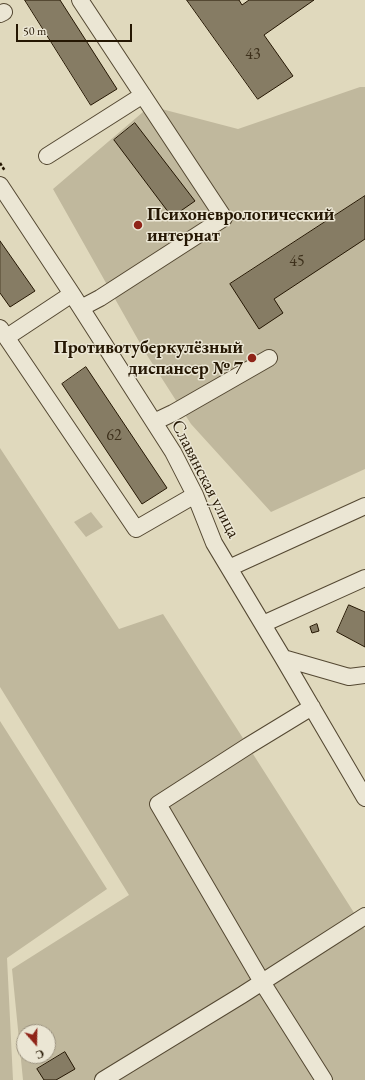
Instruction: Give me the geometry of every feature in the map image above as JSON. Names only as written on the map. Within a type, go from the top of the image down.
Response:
[{"type":"street","points":[[80,0],[224,218],[100,298],[81,308]]},
{"type":"street","points":[[47,156],[143,95]]},
{"type":"street","name":"Славянская улица","points":[[0,185],[173,452],[195,495],[214,543],[365,798]]},
{"type":"street","points":[[72,294],[3,332],[136,529],[195,495]]},
{"type":"street","points":[[154,422],[173,413],[269,358]]},
{"type":"street","points":[[229,568],[365,506]]},
{"type":"street","points":[[263,624],[365,578]]},
{"type":"street","points":[[283,658],[349,678],[365,675]]},
{"type":"street","points":[[312,707],[158,804],[262,982],[324,1080]]},
{"type":"street","points":[[103,1080],[262,982],[365,916]]},
{"type":"shaded area","name":"Противотуберкулёзный диспансер № 7","points":[[360,87],[365,87],[365,469],[271,512],[191,424],[145,352],[53,189],[150,106],[238,129]]},
{"type":"shaded area","points":[[0,448],[119,629],[163,614],[365,930],[365,1080],[23,1080],[21,1064],[56,1064],[56,1024],[17,1024],[12,969],[129,895],[0,687]]},
{"type":"shaded area","points":[[91,512],[103,527],[86,537],[74,522]]},
{"type":"shaded area","points":[[0,721],[107,889],[7,958],[13,1080],[0,1080]]},
{"type":"building","points":[[25,0],[60,0],[117,89],[91,105]]},
{"type":"building","points":[[187,0],[239,0],[242,5],[249,0],[314,0],[264,35],[293,76],[258,99]]},
{"type":"building","points":[[135,123],[195,201],[172,217],[114,140]]},
{"type":"building","points":[[365,196],[365,239],[274,299],[283,313],[259,329],[230,284]]},
{"type":"building","points":[[0,241],[35,291],[10,307],[0,293]]},
{"type":"building","points":[[86,367],[167,488],[142,504],[62,384]]},
{"type":"building","points":[[349,605],[365,612],[365,647],[337,632]]},
{"type":"building","points":[[317,624],[319,631],[312,633],[310,627]]},
{"type":"building","points":[[65,1052],[75,1069],[56,1080],[44,1080],[37,1069],[45,1064],[56,1064],[56,1057]]},
{"type":"place","name":"Психоневрологический интернат","points":[[138,225]]},
{"type":"place","name":"Противотуберкулёзный диспансер № 7","points":[[252,358]]}]
